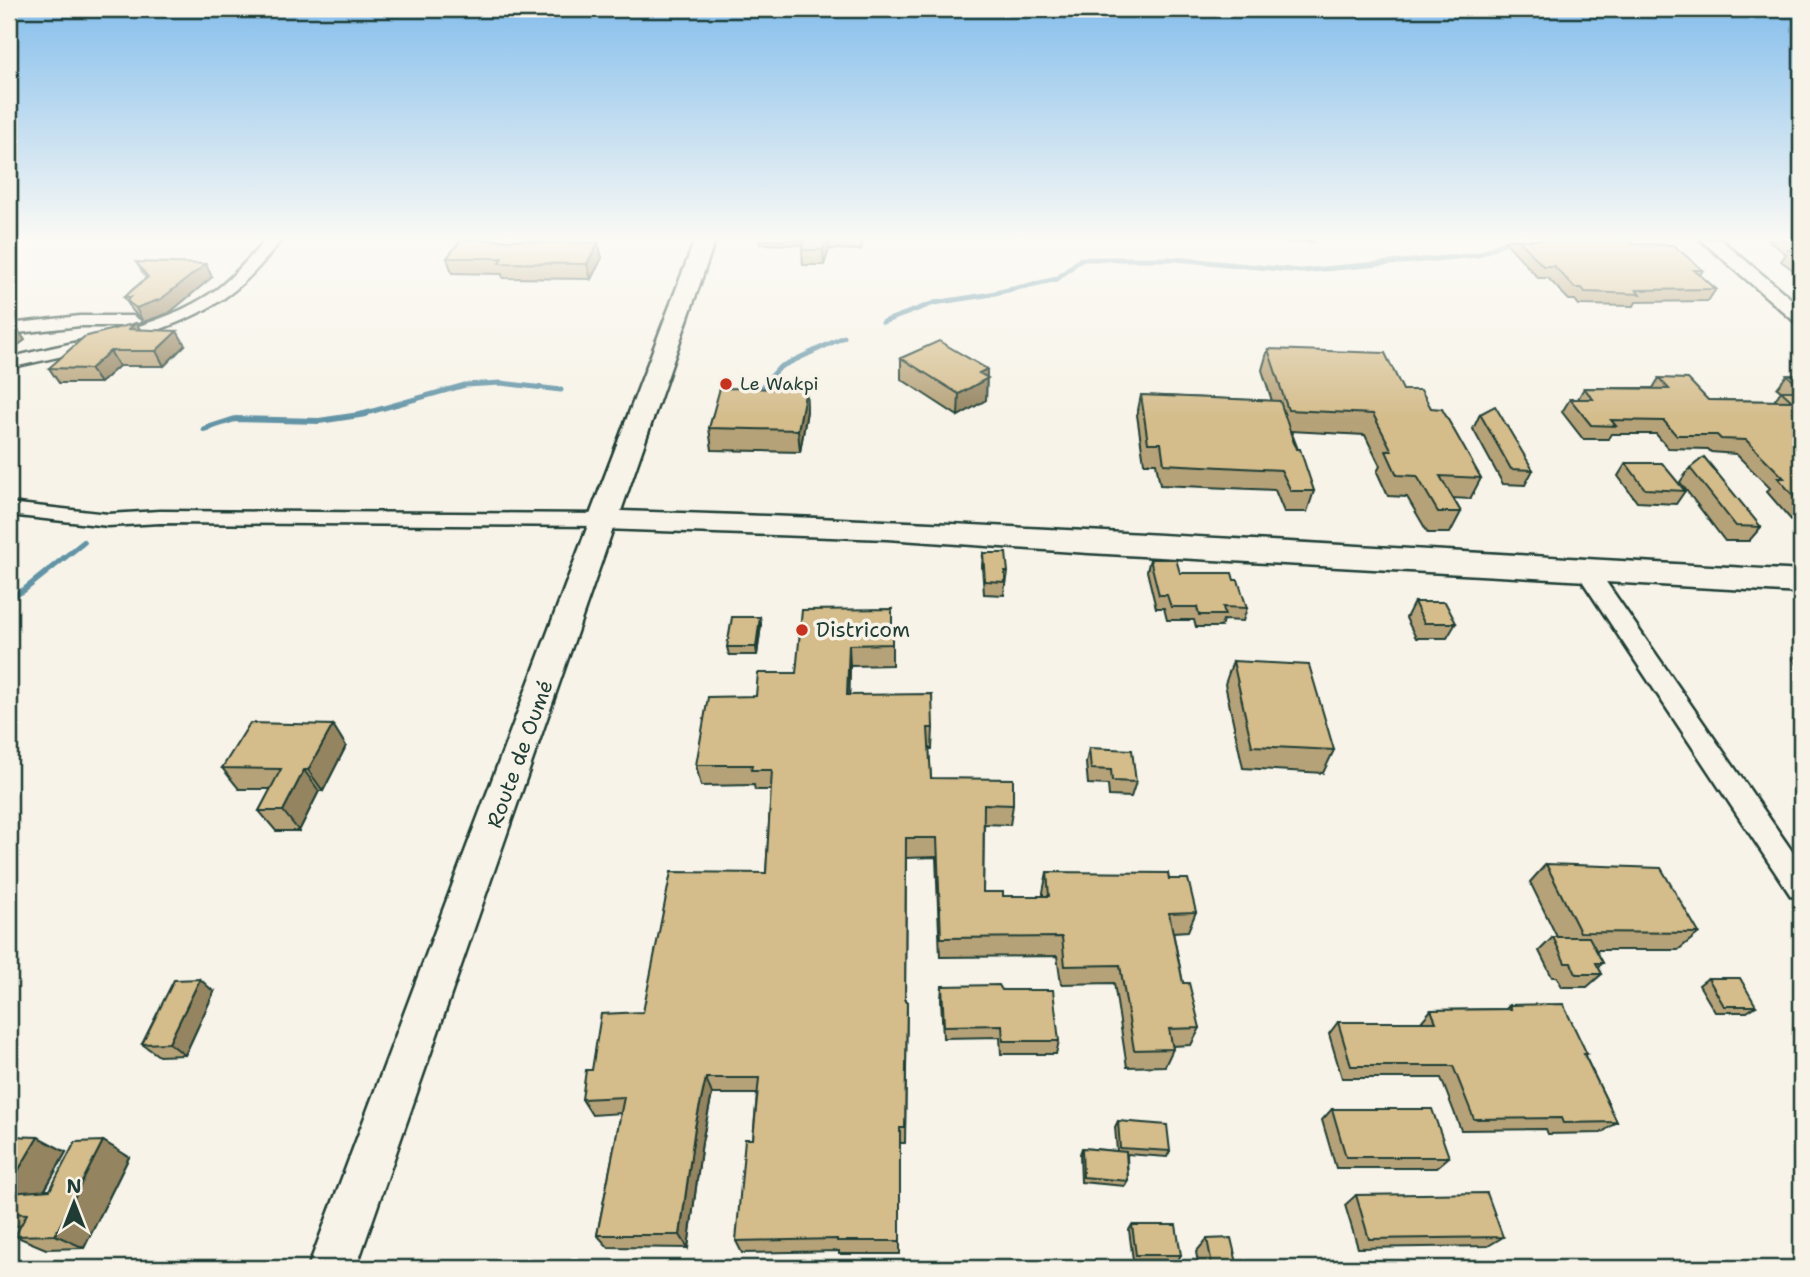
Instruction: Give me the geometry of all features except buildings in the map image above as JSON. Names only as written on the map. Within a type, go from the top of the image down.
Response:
[{"type":"main road","name":"Route de Oumé","points":[[603,520],[683,300]]},
{"type":"main road","points":[[603,520],[887,529],[1801,582]]},
{"type":"street","points":[[9,363],[164,321],[213,300]]},
{"type":"street","points":[[1780,300],[1801,317]]},
{"type":"street","points":[[9,329],[80,321],[164,321]]},
{"type":"street","points":[[9,509],[108,520],[160,517],[603,520]]},
{"type":"street","name":"Route de Oumé","points":[[332,1268],[603,520]]},
{"type":"street","points":[[1587,571],[1801,887]]},
{"type":"waterway","points":[[883,322],[934,303],[956,300]]},
{"type":"waterway","points":[[755,395],[780,367],[844,337]]},
{"type":"waterway","points":[[359,415],[465,385],[501,383],[561,390]]},
{"type":"waterway","points":[[204,429],[235,419],[319,421],[366,414]]},
{"type":"waterway","points":[[9,598],[24,590],[84,542]]},
{"type":"place","name":"Le Wakpi","points":[[726,384]]},
{"type":"place","name":"Districom","points":[[802,630]]}]
